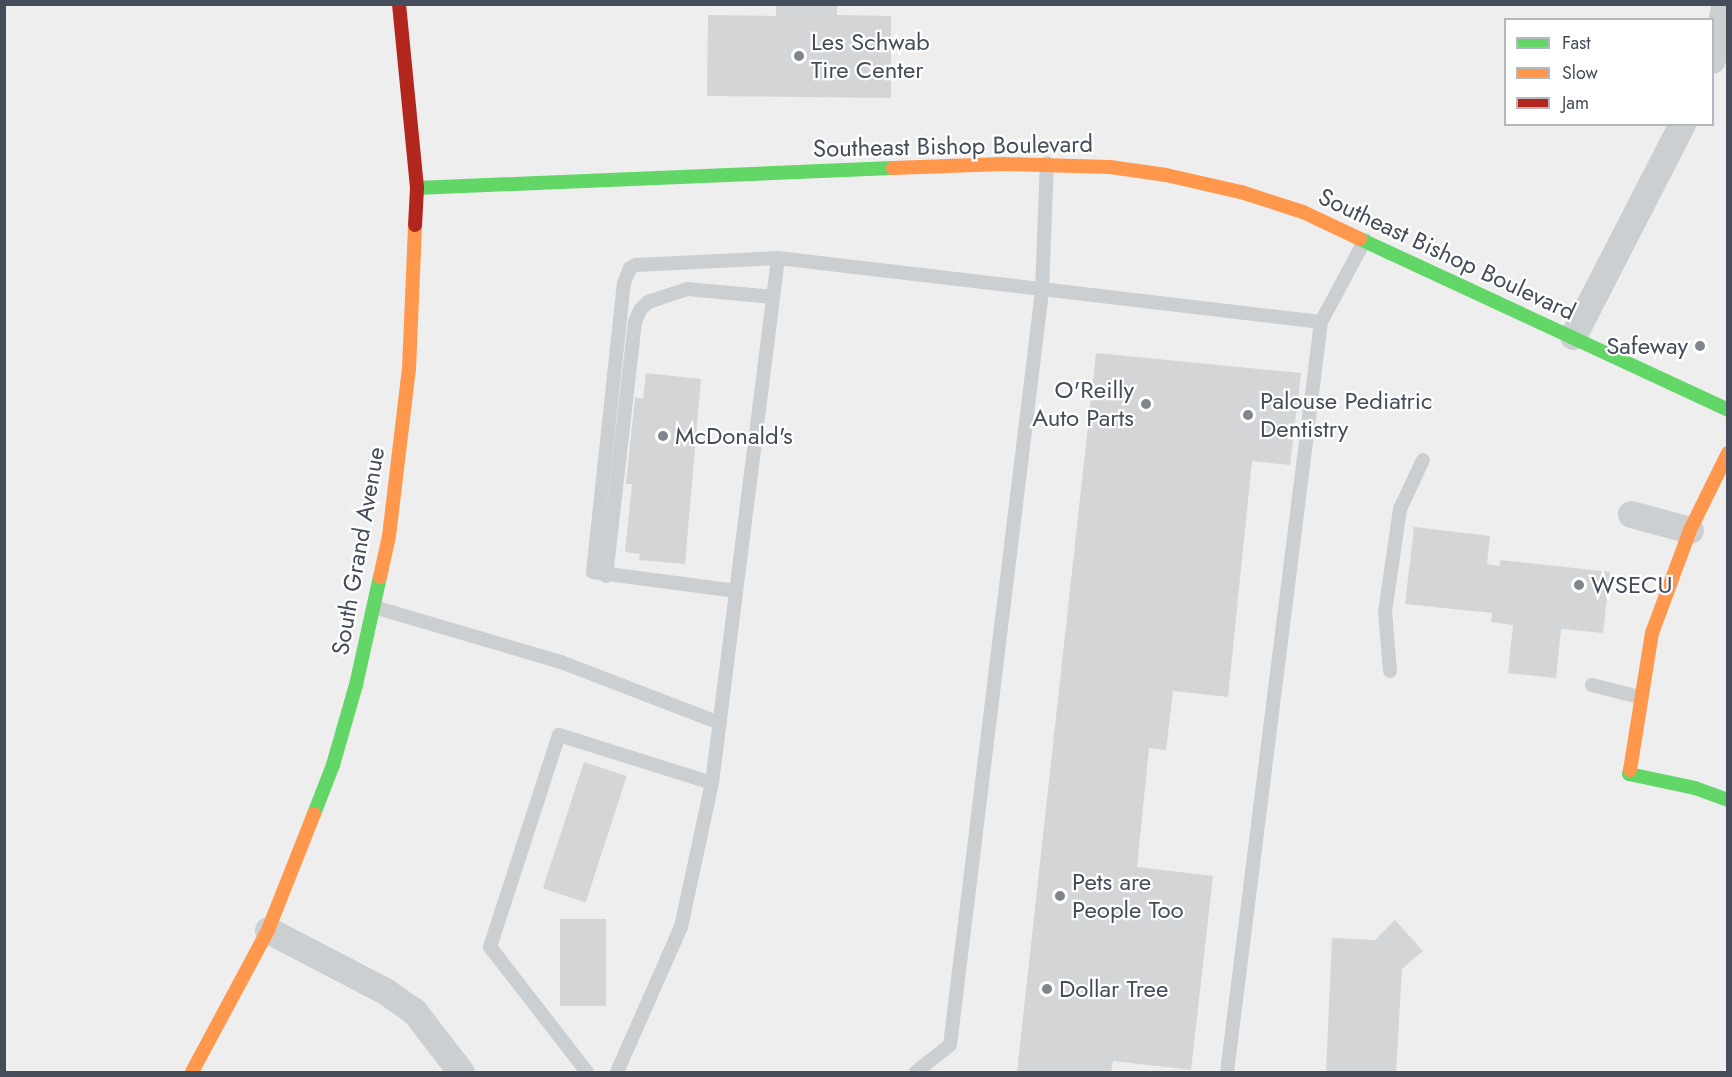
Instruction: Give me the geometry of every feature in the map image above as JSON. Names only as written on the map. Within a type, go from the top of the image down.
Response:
[{"type":"street","name":"South Grand Avenue","points":[[192,1072],[268,930],[333,765],[374,607],[388,536],[409,369],[417,188],[399,4]]},
{"type":"street","points":[[1714,55],[1725,4]]},
{"type":"street","points":[[1573,336],[1681,126]]},
{"type":"street","name":"Southeast Bishop Boulevard","points":[[417,188],[1047,163],[1110,167],[1203,182],[1303,212],[1728,410]]},
{"type":"street","points":[[1727,799],[1629,774],[1639,697],[1652,633],[1690,530],[1728,453]]},
{"type":"street","points":[[1631,514],[1690,530]]},
{"type":"street","points":[[268,930],[385,991],[414,1011],[461,1072]]},
{"type":"lane","points":[[916,1072],[950,1045],[1042,291],[1047,163]]},
{"type":"lane","points":[[1227,1072],[1321,322],[1365,240]]},
{"type":"lane","points":[[736,591],[606,576],[593,572],[592,562],[626,275],[636,265],[778,258],[1042,291],[1321,322]]},
{"type":"lane","points":[[616,1072],[681,927],[712,783],[778,258]]},
{"type":"lane","points":[[606,576],[635,322],[640,310],[648,302],[687,289],[773,297]]},
{"type":"lane","points":[[1390,671],[1385,612],[1400,509],[1423,460]]},
{"type":"lane","points":[[374,607],[561,662],[720,723]]},
{"type":"lane","points":[[1592,684],[1639,697]]},
{"type":"lane","points":[[587,1072],[489,947],[559,735],[712,783]]},
{"type":"building","name":"Les Schwab Tire Center","points":[[776,4],[837,4],[837,15],[891,16],[891,98],[707,96],[708,15],[776,16]]},
{"type":"building","points":[[1096,353],[1301,373],[1290,465],[1252,461],[1228,697],[1173,691],[1166,750],[1149,748],[1137,867],[1213,876],[1191,1070],[1113,1061],[1111,1072],[1017,1072]]},
{"type":"building","name":"McDonald's","points":[[646,373],[701,379],[685,564],[639,560],[640,554],[625,552],[632,484],[626,484],[635,397],[643,399]]},
{"type":"building","points":[[1414,527],[1490,536],[1487,564],[1500,566],[1500,560],[1610,572],[1603,633],[1561,629],[1556,678],[1508,673],[1513,625],[1491,622],[1492,613],[1405,604]]},
{"type":"building","points":[[584,762],[627,776],[586,902],[543,888]]},
{"type":"building","points":[[560,919],[606,919],[606,1006],[560,1006]]},
{"type":"building","points":[[1395,920],[1423,951],[1402,969],[1396,1072],[1326,1072],[1332,938],[1375,940]]},
{"type":"traffic: fast","points":[[417,188],[893,168]]},
{"type":"traffic: fast","points":[[1360,239],[1728,410]]},
{"type":"traffic: fast","points":[[314,814],[333,765],[356,685],[380,577]]},
{"type":"traffic: fast","points":[[1630,770],[1629,774],[1695,788],[1728,800]]},
{"type":"traffic: slow","points":[[893,168],[1003,164],[1110,167],[1166,175],[1241,192],[1303,212],[1360,239]]},
{"type":"traffic: slow","points":[[380,577],[389,536],[409,369],[415,225]]},
{"type":"traffic: slow","points":[[1630,770],[1652,633],[1690,530],[1728,453]]},
{"type":"traffic: slow","points":[[192,1072],[268,930],[314,814]]},
{"type":"traffic: jam","points":[[399,4],[417,188],[415,225]]},
{"type":"place","name":"Les Schwab Tire Center","points":[[799,56]]},
{"type":"place","name":"Safeway","points":[[1700,346]]},
{"type":"place","name":"O'Reilly Auto Parts","points":[[1146,404]]},
{"type":"place","name":"Palouse Pediatric Dentistry","points":[[1248,415]]},
{"type":"place","name":"McDonald's","points":[[663,436]]},
{"type":"place","name":"WSECU","points":[[1579,585]]},
{"type":"place","name":"Pets are People Too","points":[[1060,896]]},
{"type":"place","name":"Dollar Tree","points":[[1047,989]]}]
